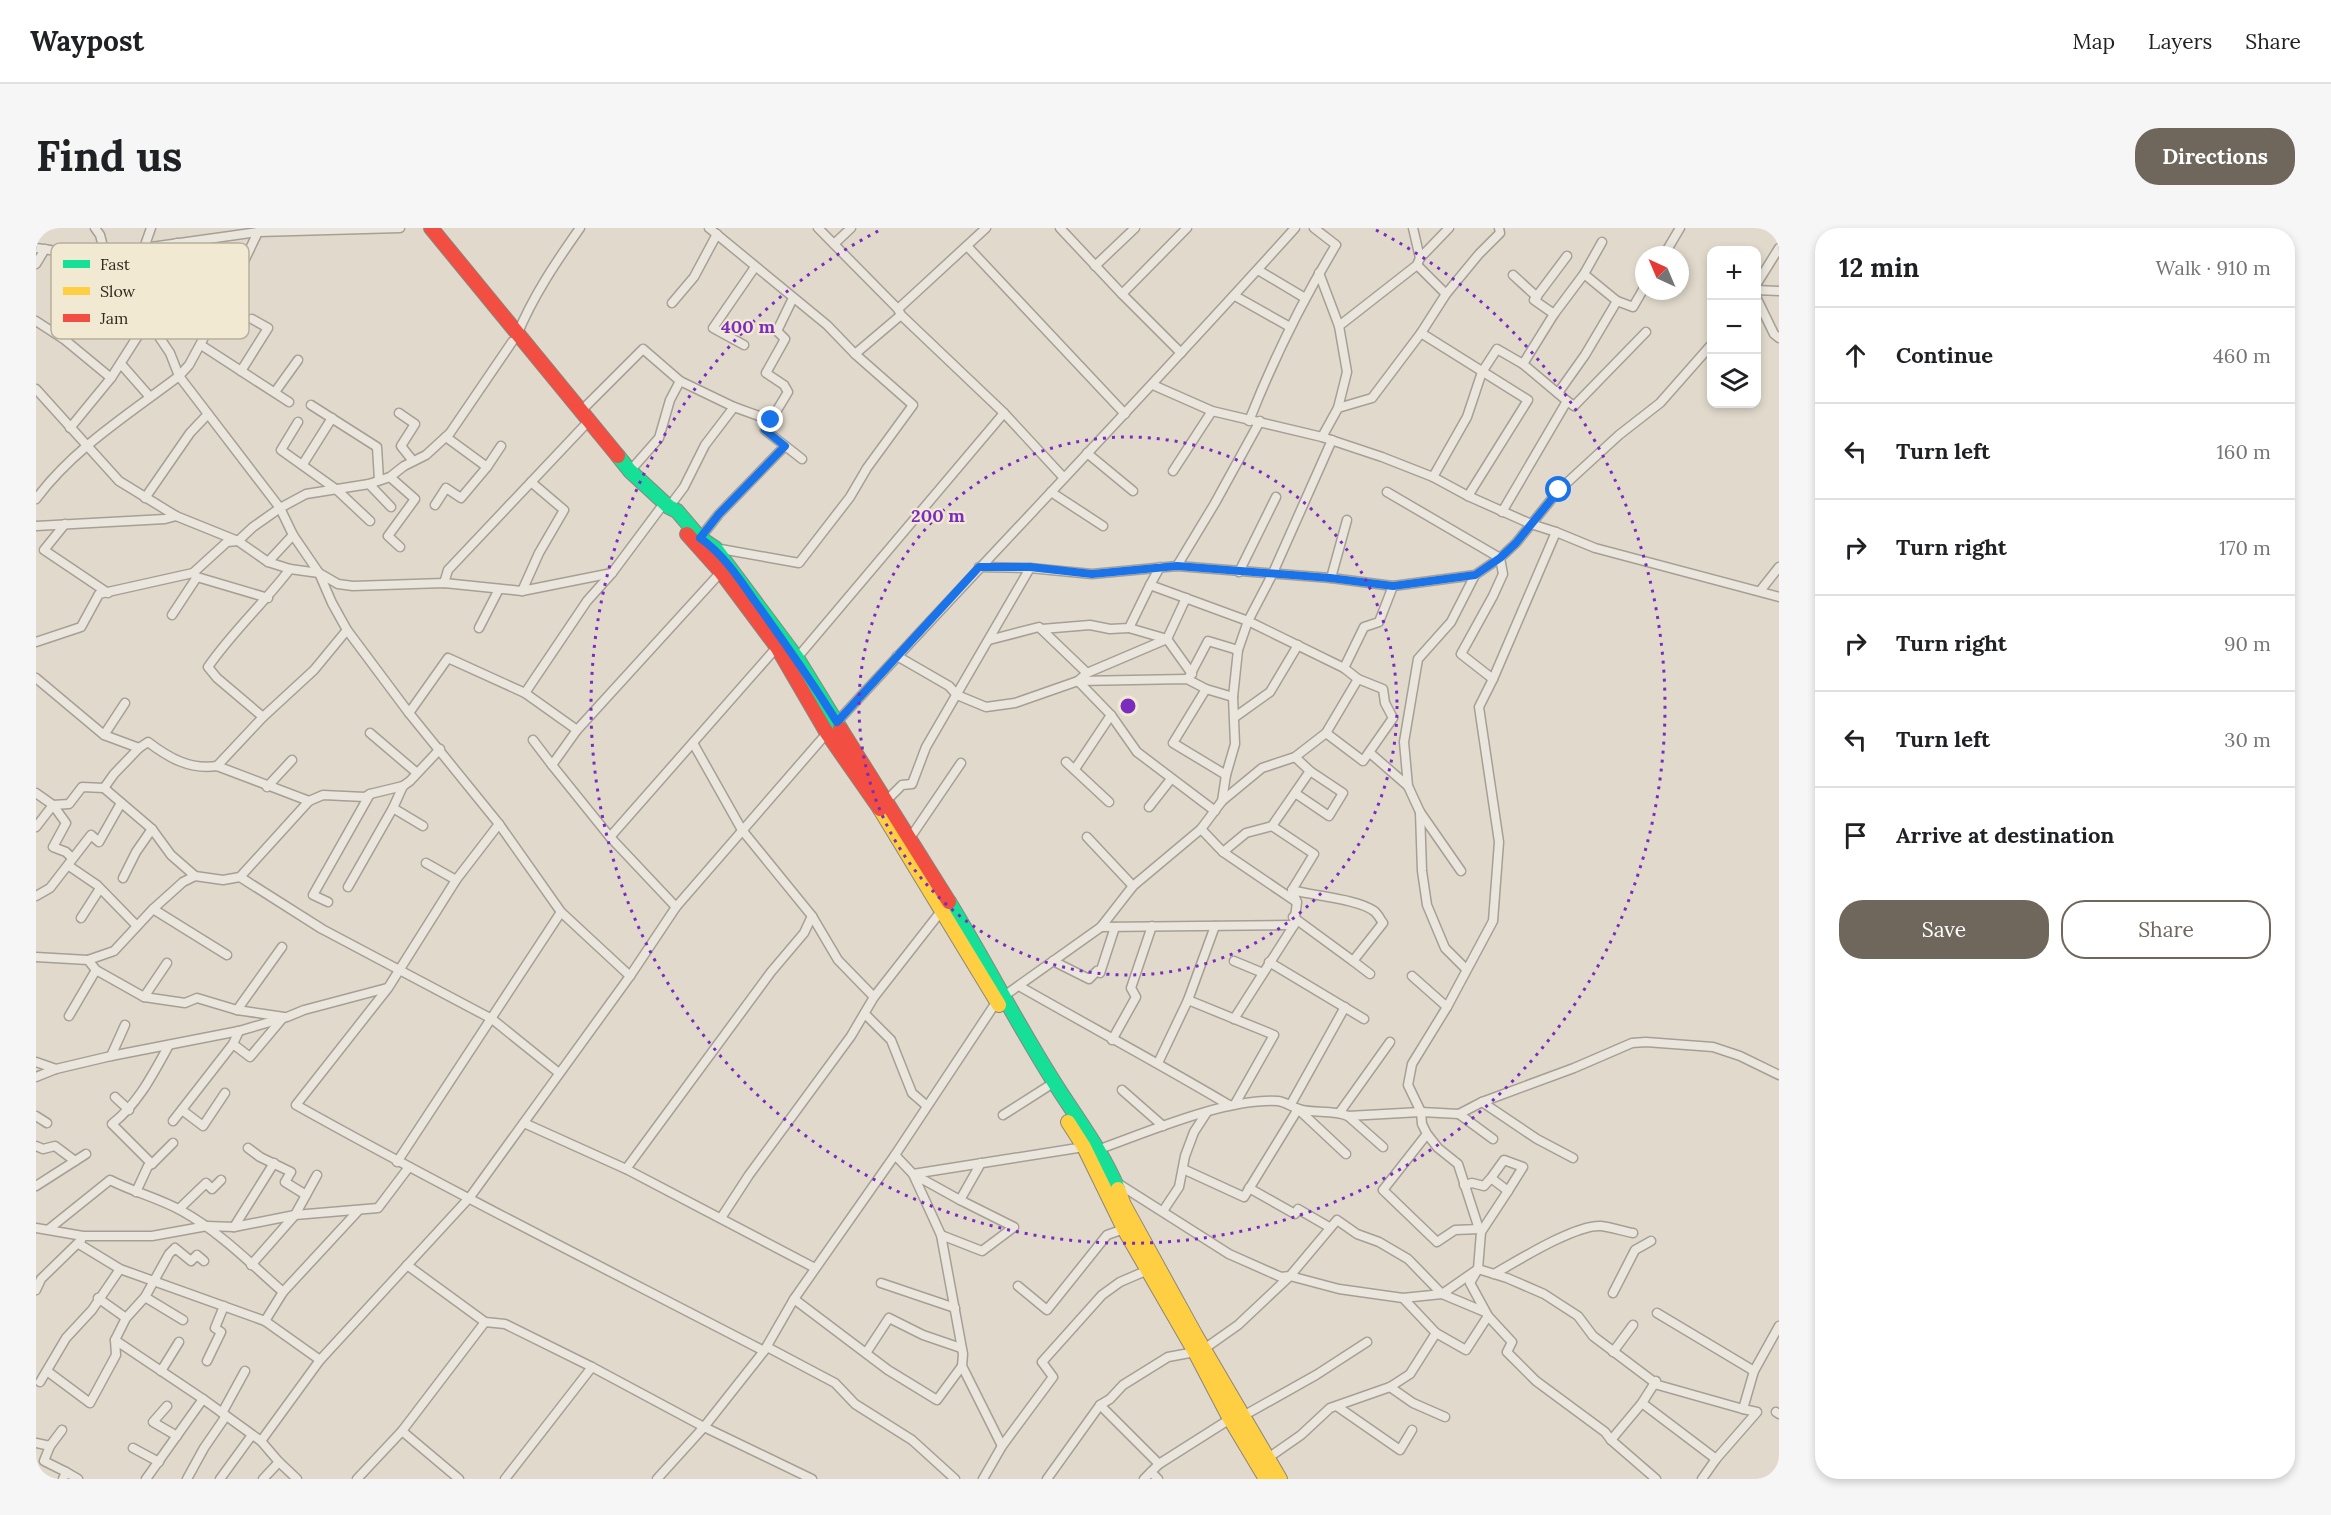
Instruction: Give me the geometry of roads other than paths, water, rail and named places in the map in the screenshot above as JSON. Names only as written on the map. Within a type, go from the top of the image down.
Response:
[{"type":"main road","points":[[421,228],[585,425],[665,507],[677,511],[700,538],[715,548],[797,658],[987,964],[1001,999],[1047,1087],[1114,1180],[1124,1205],[1199,1350],[1237,1418],[1268,1458],[1280,1479]]},
{"type":"main road","points":[[431,228],[486,294],[514,339],[581,411],[630,471],[665,507],[721,572],[777,647],[827,733],[880,809],[942,910],[1048,1073],[1090,1149],[1124,1229],[1199,1350]]},
{"type":"main road","points":[[1237,1418],[1246,1443],[1266,1479]]},
{"type":"street","points":[[146,243],[151,228]]},
{"type":"street","points":[[177,243],[258,232],[400,228]]},
{"type":"street","points":[[172,615],[195,575],[227,542],[238,541],[280,508],[306,494],[369,484],[390,477],[426,455],[446,437],[514,339],[553,266],[580,228]]},
{"type":"street","points":[[709,228],[827,325],[855,354],[913,405],[867,468],[850,497],[799,563],[715,548]]},
{"type":"street","points":[[818,228],[899,312],[1004,413],[1064,478]]},
{"type":"street","points":[[834,244],[851,228]]},
{"type":"street","points":[[855,354],[986,228]]},
{"type":"street","points":[[1060,228],[1181,353]]},
{"type":"street","points":[[1095,266],[1135,228]]},
{"type":"street","points":[[1122,294],[1186,228]]},
{"type":"street","points":[[837,722],[979,567],[1153,385],[1295,228]]},
{"type":"street","points":[[1249,421],[1268,372],[1290,327],[1336,245],[1314,228]]},
{"type":"street","points":[[1413,228],[1419,261],[1446,294]]},
{"type":"street","points":[[1339,326],[1419,261],[1449,228]]},
{"type":"street","points":[[1338,408],[1372,398],[1421,333],[1446,294],[1479,254],[1500,233],[1499,228]]},
{"type":"street","points":[[1669,246],[1680,228]]},
{"type":"street","points":[[249,251],[258,232]]},
{"type":"street","points":[[672,303],[694,277],[717,234]]},
{"type":"street","points":[[1523,364],[1554,314],[1584,274],[1602,242]]},
{"type":"street","points":[[967,246],[1125,414]]},
{"type":"street","points":[[1761,277],[1779,248]]},
{"type":"street","points":[[36,264],[40,249]]},
{"type":"street","points":[[1554,314],[1534,300],[1567,256]]},
{"type":"street","points":[[744,345],[713,328],[755,267]]},
{"type":"street","points":[[1257,270],[1305,298]]},
{"type":"street","points":[[1319,273],[1339,326],[1347,372],[1338,408],[1322,436]]},
{"type":"street","points":[[1584,274],[1617,301],[1633,307],[1637,300]]},
{"type":"street","points":[[1513,275],[1537,297]]},
{"type":"street","points":[[1761,290],[1779,291]]},
{"type":"street","points":[[1235,296],[1290,327]]},
{"type":"street","points":[[793,298],[777,331],[785,339],[766,373],[784,386],[788,392],[765,430],[802,459]]},
{"type":"street","points":[[1757,300],[1774,334],[1779,338]]},
{"type":"street","points":[[1558,393],[1585,355],[1617,301]]},
{"type":"street","points":[[241,371],[268,328],[252,319]]},
{"type":"street","points":[[36,321],[51,331]]},
{"type":"street","points":[[1433,477],[1467,417],[1482,372],[1497,349],[1523,364],[1574,406],[1646,332]]},
{"type":"street","points":[[1421,333],[1528,400],[1468,496]]},
{"type":"street","points":[[63,339],[111,378]]},
{"type":"street","points":[[70,428],[111,378],[136,339]]},
{"type":"street","points":[[161,339],[170,353],[179,376],[280,508],[293,535],[319,573],[347,630],[409,713],[499,824],[561,912],[630,976]]},
{"type":"street","points":[[38,493],[87,444],[179,376],[189,365],[204,339]]},
{"type":"street","points":[[201,345],[289,402]]},
{"type":"street","points":[[581,411],[643,349],[680,381],[734,407],[771,420]]},
{"type":"street","points":[[979,567],[1030,567],[1092,574],[1177,566],[1330,578],[1393,586],[1475,575],[1500,558],[1559,490],[1619,435],[1660,403],[1707,350]]},
{"type":"street","points":[[275,392],[298,360]]},
{"type":"street","points":[[121,364],[150,398]]},
{"type":"street","points":[[630,471],[659,438],[666,410],[680,381]]},
{"type":"street","points":[[1153,385],[1212,411],[1322,436],[1433,477],[1502,512],[1595,548],[1779,597]]},
{"type":"street","points":[[36,388],[118,481],[176,516],[238,541],[268,562],[290,569],[319,573],[338,584],[353,586],[444,583],[522,591],[612,573]]},
{"type":"street","points":[[1502,512],[1567,400]]},
{"type":"street","points":[[311,405],[377,447],[379,480]]},
{"type":"street","points":[[525,693],[587,601],[684,487],[705,445],[734,407]]},
{"type":"street","points":[[1173,471],[1212,411]]},
{"type":"street","points":[[399,413],[415,424],[401,446],[413,461]]},
{"type":"street","points":[[797,658],[1004,413]]},
{"type":"street","points":[[146,498],[190,433],[208,414]]},
{"type":"street","points":[[303,464],[332,418]]},
{"type":"street","points":[[1177,566],[1260,421]]},
{"type":"street","points":[[298,422],[281,450],[337,490],[370,521]]},
{"type":"street","points":[[444,583],[448,570],[585,425]]},
{"type":"street","points":[[446,437],[487,467]]},
{"type":"street","points":[[1222,801],[1226,775],[1235,744],[1233,698],[1238,650],[1248,621],[1272,575],[1332,440]]},
{"type":"street","points":[[435,505],[446,489],[461,498],[501,446]]},
{"type":"street","points":[[700,538],[719,514],[785,446]]},
{"type":"street","points":[[1087,453],[1133,491]]},
{"type":"street","points":[[390,477],[415,499],[388,536],[400,547]]},
{"type":"street","points":[[522,591],[539,553],[564,510],[531,482]]},
{"type":"street","points":[[369,484],[391,507]]},
{"type":"street","points":[[1051,492],[1103,526]]},
{"type":"street","points":[[1387,492],[1500,558],[1503,574],[1461,654],[1493,679]]},
{"type":"street","points":[[1239,572],[1276,497]]},
{"type":"street","points":[[36,526],[165,519],[176,516]]},
{"type":"street","points":[[1330,578],[1347,520]]},
{"type":"street","points":[[65,524],[44,550],[108,593]]},
{"type":"street","points":[[1556,532],[1479,707],[1499,842],[1493,921],[1447,1008],[1412,1064],[1408,1085],[1421,1112],[1422,1124],[1427,1134],[1438,1148],[1458,1164],[1480,1230],[1478,1269],[1470,1283],[1487,1314],[1512,1342],[1507,1352],[1536,1381],[1605,1432],[1611,1440],[1656,1479]]},
{"type":"street","points":[[268,562],[293,535]]},
{"type":"street","points":[[885,802],[902,785],[912,784],[926,747],[1030,567]]},
{"type":"street","points":[[1129,628],[1160,567]]},
{"type":"street","points":[[1760,591],[1779,567]]},
{"type":"street","points":[[263,717],[217,678],[208,667],[215,655],[268,598],[290,569]]},
{"type":"street","points":[[552,765],[577,730],[721,572]]},
{"type":"street","points":[[36,642],[81,627],[99,594],[195,575],[268,598]]},
{"type":"street","points":[[1461,871],[1420,812],[1408,786],[1404,742],[1418,659],[1451,622],[1475,575]]},
{"type":"street","points":[[1150,585],[1248,621],[1344,668],[1358,679],[1383,689],[1385,703],[1393,718],[1363,761],[1326,733]]},
{"type":"street","points":[[1344,668],[1364,627],[1379,622],[1393,586]]},
{"type":"street","points":[[479,628],[499,589]]},
{"type":"street","points":[[1078,681],[1087,673],[1167,639],[1185,598]]},
{"type":"street","points":[[989,640],[1039,627],[1042,629],[1090,625],[1110,629],[1129,628],[1167,639],[1190,676],[1206,688],[1233,698]]},
{"type":"street","points":[[1042,629],[1087,673]]},
{"type":"street","points":[[217,766],[263,717],[314,670],[347,630]]},
{"type":"street","points":[[1190,676],[1208,641],[1238,650]]},
{"type":"street","points":[[1235,717],[1270,693],[1298,645]]},
{"type":"street","points":[[610,837],[777,647]]},
{"type":"street","points":[[897,656],[949,686],[957,695],[986,707],[1016,703],[1078,681],[1190,676]]},
{"type":"street","points":[[409,713],[448,658],[525,693],[577,730]]},
{"type":"street","points":[[657,1479],[704,1427],[765,1349],[794,1299],[1001,999],[1101,927],[1134,886],[1201,829],[1222,801],[1262,768],[1295,757],[1326,733],[1358,679]]},
{"type":"street","points":[[36,694],[39,681],[104,735],[139,748]]},
{"type":"street","points":[[1078,681],[1111,715],[1137,752],[1215,811]]},
{"type":"street","points":[[1206,688],[1173,743],[1226,775]]},
{"type":"street","points":[[104,735],[125,703]]},
{"type":"street","points":[[1075,769],[1111,715]]},
{"type":"street","points":[[370,733],[417,773]]},
{"type":"street","points":[[261,1441],[320,1360],[470,1197],[630,976],[676,906],[827,733]]},
{"type":"street","points":[[533,740],[610,837],[676,906]]},
{"type":"street","points":[[104,788],[114,774],[148,742],[184,764],[203,768],[217,766],[267,787],[309,801]]},
{"type":"street","points":[[693,743],[742,830],[812,916],[838,960],[874,997]]},
{"type":"street","points":[[348,887],[403,786],[440,749]]},
{"type":"street","points":[[1370,753],[1408,786]]},
{"type":"street","points":[[1295,757],[1310,771],[1343,793],[1329,816],[1295,793]]},
{"type":"street","points":[[267,787],[292,760]]},
{"type":"street","points":[[1066,762],[1109,802]]},
{"type":"street","points":[[910,838],[961,763]]},
{"type":"street","points":[[1223,852],[1246,833],[1272,826],[1310,771]]},
{"type":"street","points":[[1149,807],[1171,779]]},
{"type":"street","points":[[36,827],[53,805],[69,804],[82,787],[104,788],[152,829],[171,855],[195,876],[223,880],[240,877],[309,801],[323,795],[365,797],[403,786]]},
{"type":"street","points":[[36,793],[53,805],[66,823],[53,847],[66,852],[70,862],[97,885],[99,890],[137,926]]},
{"type":"street","points":[[328,902],[313,895],[370,794]]},
{"type":"street","points":[[36,896],[50,888],[91,835],[99,842],[121,803]]},
{"type":"street","points":[[393,808],[423,826]]},
{"type":"street","points":[[1420,812],[1426,905],[1445,948],[1466,969]]},
{"type":"street","points":[[499,824],[456,880],[388,988],[296,1105],[398,1162],[835,1383],[855,1404],[912,1440],[955,1479]]},
{"type":"street","points":[[1272,826],[1314,854],[1292,890]]},
{"type":"street","points":[[123,878],[136,852],[152,829]]},
{"type":"street","points":[[1201,829],[1223,852],[1297,902]]},
{"type":"street","points":[[1087,837],[1134,886]]},
{"type":"street","points":[[426,863],[456,880]]},
{"type":"street","points":[[36,957],[88,960],[114,951],[153,909],[183,882],[195,876]]},
{"type":"street","points":[[240,877],[314,924],[492,1019],[559,1073]]},
{"type":"street","points":[[81,918],[99,890]]},
{"type":"street","points":[[1234,1019],[1294,921],[1297,902],[1292,890]]},
{"type":"street","points":[[1292,890],[1317,897],[1352,901],[1374,911],[1383,923],[1353,961]]},
{"type":"street","points":[[153,909],[227,955]]},
{"type":"street","points":[[722,1218],[749,1175],[865,1014],[874,997],[942,910]]},
{"type":"street","points":[[398,1162],[561,912]]},
{"type":"street","points":[[627,1169],[771,972],[804,933],[812,916]]},
{"type":"street","points":[[1101,927],[1215,926],[1294,921],[1370,975]]},
{"type":"street","points":[[1112,1040],[1136,997],[1131,988],[1152,926]]},
{"type":"street","points":[[1158,1063],[1188,1000],[1215,926]]},
{"type":"street","points":[[1053,961],[1089,979],[1097,971],[1100,974],[1115,927]]},
{"type":"street","points":[[237,1010],[282,947]]},
{"type":"street","points":[[88,960],[96,970],[144,997],[185,1003],[197,998],[237,1010],[285,1018]]},
{"type":"street","points":[[1234,961],[1263,973]]},
{"type":"street","points":[[1269,962],[1364,1019]]},
{"type":"street","points":[[144,997],[167,963]]},
{"type":"street","points":[[69,1016],[96,970]]},
{"type":"street","points":[[1412,976],[1447,1008]]},
{"type":"street","points":[[1019,986],[1232,1105]]},
{"type":"street","points":[[36,1077],[56,1069],[111,1056],[239,1030],[388,988]]},
{"type":"street","points":[[1188,1000],[1274,1035],[1232,1105]]},
{"type":"street","points":[[1183,1169],[1244,1197],[1345,1007]]},
{"type":"street","points":[[865,1014],[891,1040],[912,1093],[927,1106]]},
{"type":"street","points":[[233,1044],[250,1057],[285,1018]]},
{"type":"street","points":[[111,1056],[125,1025]]},
{"type":"street","points":[[173,1121],[233,1044],[239,1030]]},
{"type":"street","points":[[1344,1114],[1389,1042]]},
{"type":"street","points":[[913,1174],[1090,1149],[1232,1105],[1278,1101],[1294,1106],[1344,1114],[1421,1112],[1459,1114],[1482,1102],[1574,1068],[1632,1043],[1713,1047],[1740,1056],[1779,1075]]},
{"type":"street","points":[[152,1164],[112,1124],[129,1110],[150,1080],[169,1045]]},
{"type":"street","points":[[36,1062],[56,1069]]},
{"type":"street","points":[[1003,1115],[1047,1087]]},
{"type":"street","points":[[1122,1090],[1164,1126]]},
{"type":"street","points":[[182,1110],[203,1126],[225,1093]]},
{"type":"street","points":[[114,1097],[129,1110]]},
{"type":"street","points":[[1482,1102],[1537,1138],[1573,1158]]},
{"type":"street","points":[[1294,1106],[1346,1154]]},
{"type":"street","points":[[1163,1211],[1179,1187],[1194,1132],[1207,1112]]},
{"type":"street","points":[[1344,1114],[1383,1147]]},
{"type":"street","points":[[1459,1114],[1493,1139]]},
{"type":"street","points":[[36,1116],[47,1123]]},
{"type":"street","points":[[524,1123],[627,1169],[815,1268]]},
{"type":"street","points":[[1427,1134],[1383,1190],[1437,1242],[1455,1230],[1480,1230]]},
{"type":"street","points":[[136,1192],[148,1166],[173,1143]]},
{"type":"street","points":[[36,1146],[44,1149],[55,1146],[75,1161]]},
{"type":"street","points":[[248,1148],[260,1157],[291,1172],[285,1182],[306,1195]]},
{"type":"street","points":[[36,1186],[86,1154]]},
{"type":"street","points":[[895,1155],[913,1174],[1014,1227],[982,1251],[941,1235]]},
{"type":"street","points":[[1464,1185],[1472,1183],[1484,1186],[1504,1160],[1523,1167],[1480,1230]]},
{"type":"street","points":[[234,1227],[274,1163]]},
{"type":"street","points":[[960,1200],[981,1163]]},
{"type":"street","points":[[37,1285],[81,1240],[152,1236],[207,1226],[234,1227],[295,1215],[378,1208],[409,1167]]},
{"type":"street","points":[[913,1174],[941,1235],[963,1354],[962,1366],[1002,1446]]},
{"type":"street","points":[[251,1265],[295,1215],[317,1175]]},
{"type":"street","points":[[1491,1178],[1508,1191]]},
{"type":"street","points":[[49,1229],[110,1180],[179,1209],[207,1226],[284,1292]]},
{"type":"street","points":[[179,1209],[206,1183],[212,1189],[221,1180]]},
{"type":"street","points":[[1114,1180],[1229,1254],[1281,1277],[1290,1276],[1339,1289],[1403,1298],[1442,1294],[1478,1269]]},
{"type":"street","points":[[1249,1188],[1294,1214],[1298,1209],[1329,1227]]},
{"type":"street","points":[[265,1321],[284,1292],[358,1211]]},
{"type":"street","points":[[1047,1479],[1100,1405],[1110,1399],[1123,1385],[1168,1357],[1199,1350],[1238,1325],[1290,1276],[1337,1220],[1357,1234],[1408,1259],[1442,1294],[1487,1314]]},
{"type":"street","points":[[1494,1274],[1551,1242],[1599,1225],[1633,1233]]},
{"type":"street","points":[[36,1228],[49,1229],[81,1240],[120,1269],[265,1321],[320,1360]]},
{"type":"street","points":[[1018,1286],[1047,1311],[1107,1235],[1124,1229]]},
{"type":"street","points":[[1613,1293],[1635,1250],[1652,1241]]},
{"type":"street","points":[[47,1371],[90,1403],[116,1355],[115,1340],[126,1318],[144,1297],[169,1254],[175,1248],[191,1261],[197,1255],[204,1261]]},
{"type":"street","points":[[407,1265],[485,1322],[505,1324],[810,1479]]},
{"type":"street","points":[[40,1382],[66,1338],[92,1310],[98,1298],[120,1269]]},
{"type":"street","points":[[1478,1269],[1553,1299],[1578,1316],[1593,1336],[1656,1381],[1658,1385],[1757,1412],[1716,1459],[1702,1479]]},
{"type":"street","points":[[983,1479],[1002,1446],[1053,1377],[1042,1362],[1102,1295],[1120,1282],[1148,1270]]},
{"type":"street","points":[[881,1282],[955,1308]]},
{"type":"street","points":[[144,1297],[183,1320]]},
{"type":"street","points":[[98,1298],[126,1318]]},
{"type":"street","points":[[1403,1298],[1436,1333],[1466,1350],[1487,1314]]},
{"type":"street","points":[[794,1299],[866,1353],[937,1400],[962,1366]]},
{"type":"street","points":[[207,1361],[221,1332],[215,1328],[224,1306]]},
{"type":"street","points":[[1657,1313],[1754,1371]]},
{"type":"street","points":[[866,1353],[889,1318],[923,1335],[961,1348]]},
{"type":"street","points":[[357,1479],[402,1431],[485,1322]]},
{"type":"street","points":[[1613,1352],[1633,1325]]},
{"type":"street","points":[[1743,1409],[1754,1371],[1779,1326]]},
{"type":"street","points":[[1268,1458],[1301,1435],[1330,1408],[1390,1387],[1410,1374],[1436,1333]]},
{"type":"street","points":[[115,1340],[261,1441],[297,1479]]},
{"type":"street","points":[[161,1371],[179,1342]]},
{"type":"street","points":[[1144,1479],[1159,1464],[1316,1375],[1366,1342]]},
{"type":"street","points":[[506,1479],[592,1367]]},
{"type":"street","points":[[186,1479],[224,1415],[244,1371]]},
{"type":"street","points":[[1611,1440],[1642,1403],[1656,1381]]},
{"type":"street","points":[[1390,1387],[1413,1402],[1445,1417]]},
{"type":"street","points":[[146,1479],[203,1400]]},
{"type":"street","points":[[1642,1403],[1716,1459]]},
{"type":"street","points":[[1100,1405],[1159,1464]]},
{"type":"street","points":[[166,1406],[153,1422],[177,1436]]},
{"type":"street","points":[[1338,1407],[1400,1450],[1412,1430]]},
{"type":"street","points":[[62,1430],[50,1446],[44,1461],[65,1475],[78,1479]]},
{"type":"street","points":[[402,1431],[459,1479]]},
{"type":"street","points":[[220,1479],[252,1435]]},
{"type":"street","points":[[36,1443],[50,1446]]},
{"type":"street","points":[[134,1448],[159,1462]]},
{"type":"street","points":[[263,1479],[279,1462]]},
{"type":"street","points":[[442,1479],[449,1470]]},
{"type":"street","points":[[1151,1472],[1158,1479]]}]
